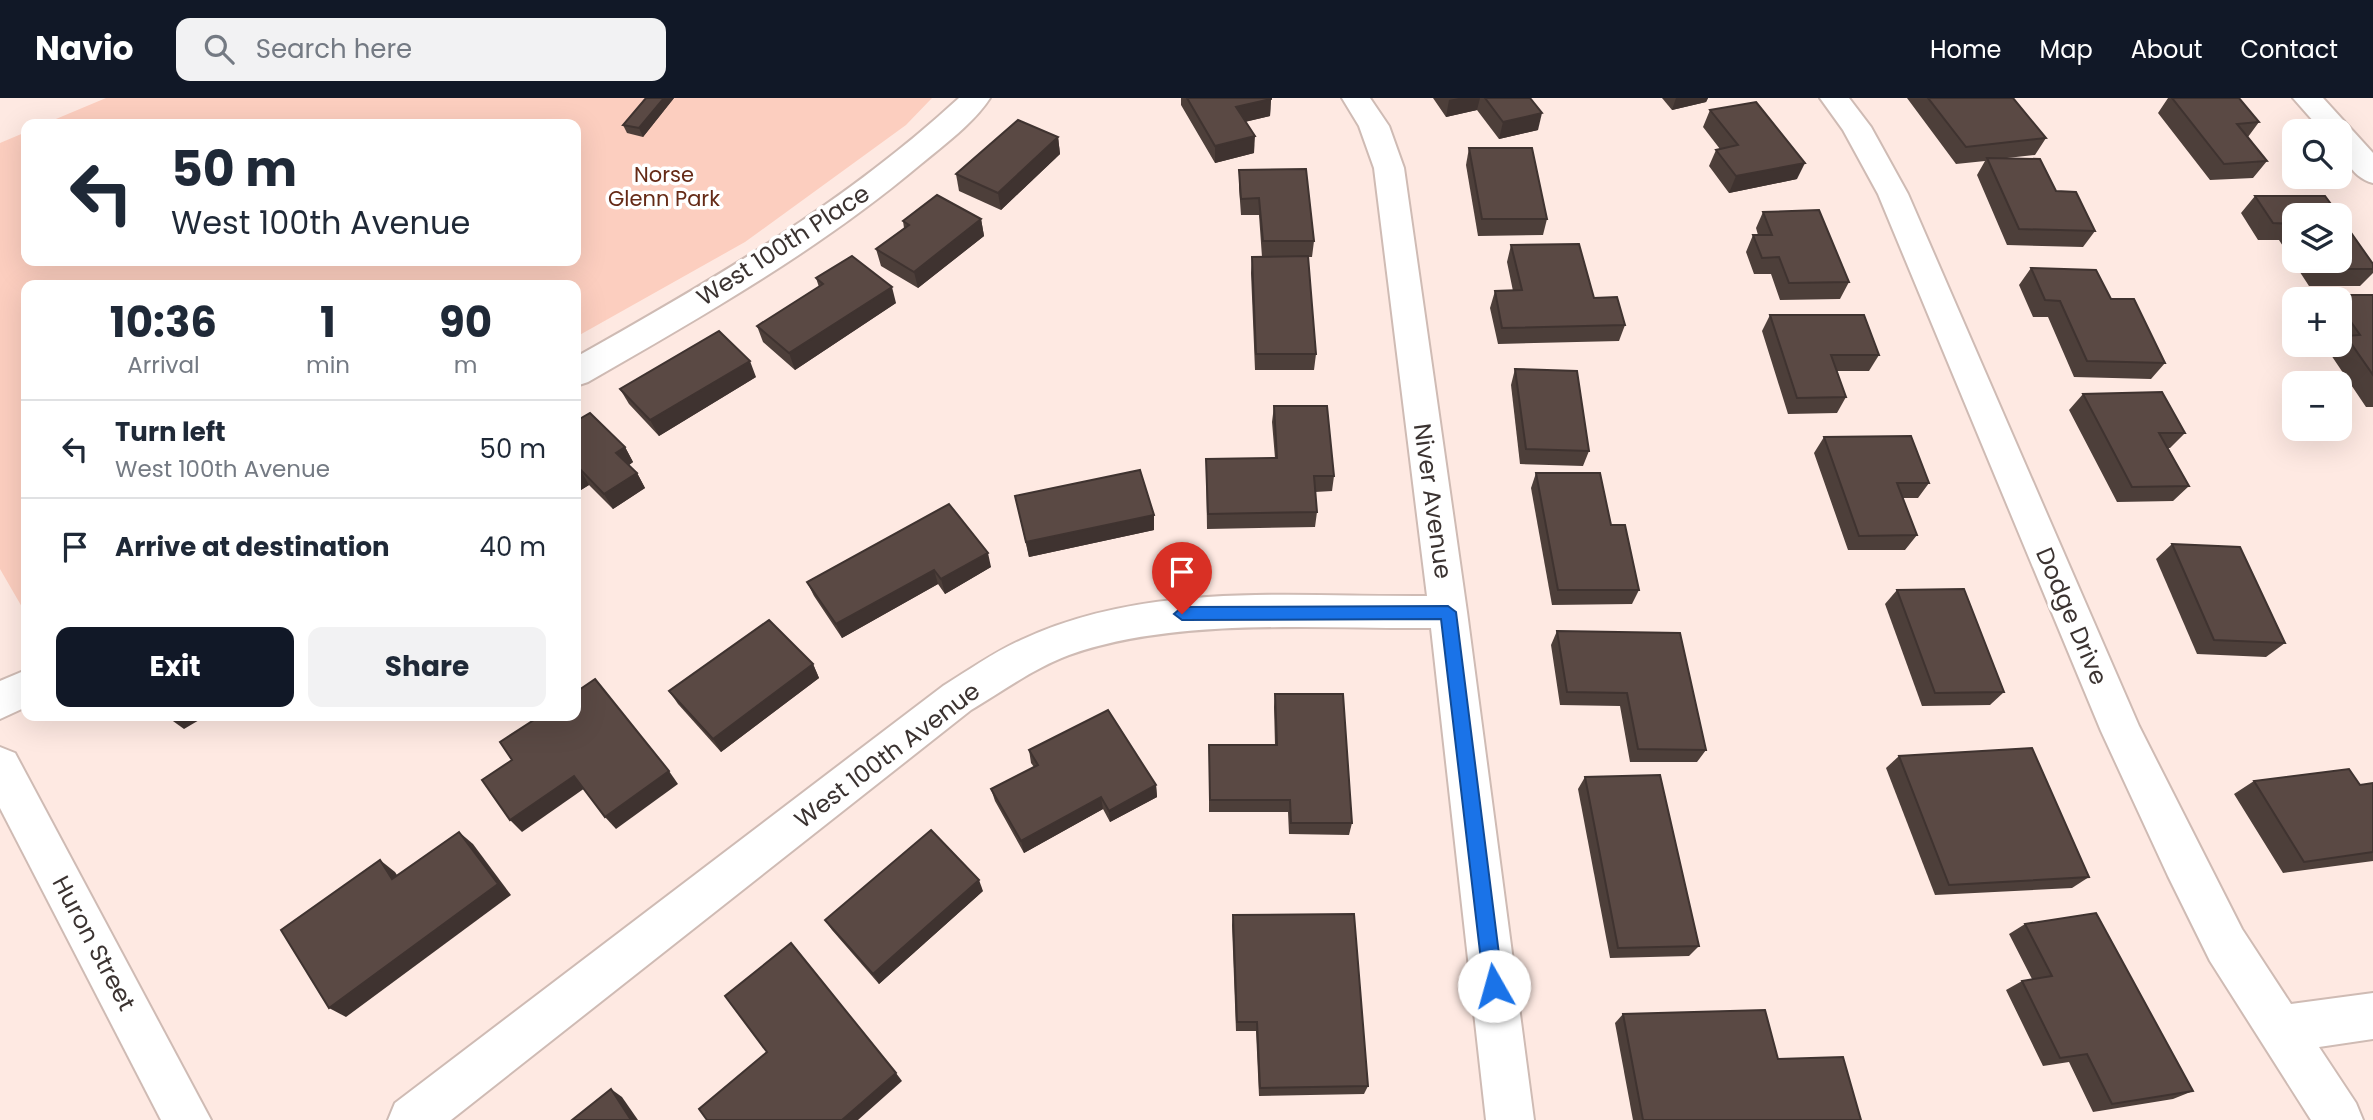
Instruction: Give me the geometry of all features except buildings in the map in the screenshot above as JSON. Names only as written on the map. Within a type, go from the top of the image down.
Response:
[{"type":"street","name":"West 100th Place","points":[[581,370],[793,244],[871,189],[976,98]]},
{"type":"street","name":"Niver Avenue","points":[[1356,98],[1374,126],[1389,169],[1448,612],[1510,1120]]},
{"type":"street","name":"Dodge Drive","points":[[1834,98],[1856,127],[1893,194],[2116,718],[2183,862],[2226,945],[2339,1120]]},
{"type":"street","points":[[2307,98],[2327,119]]},
{"type":"street","points":[[2352,148],[2373,173]]},
{"type":"street","name":"West 100th Avenue","points":[[412,1120],[957,698],[1034,652],[1063,640],[1127,623],[1182,614],[1448,612]]},
{"type":"street","points":[[0,701],[21,690]]},
{"type":"street","name":"Huron Street","points":[[0,766],[187,1120]]},
{"type":"street","points":[[2279,1029],[2373,1016]]},
{"type":"green space","name":"Norse Glenn Park","points":[[106,98],[932,98],[906,125],[745,242],[581,334],[581,280],[21,280],[21,605],[0,569],[0,143],[21,134],[21,266],[581,266],[581,119],[56,119]]},
{"type":"route","points":[[1182,614],[1448,612],[1494,986]]}]
